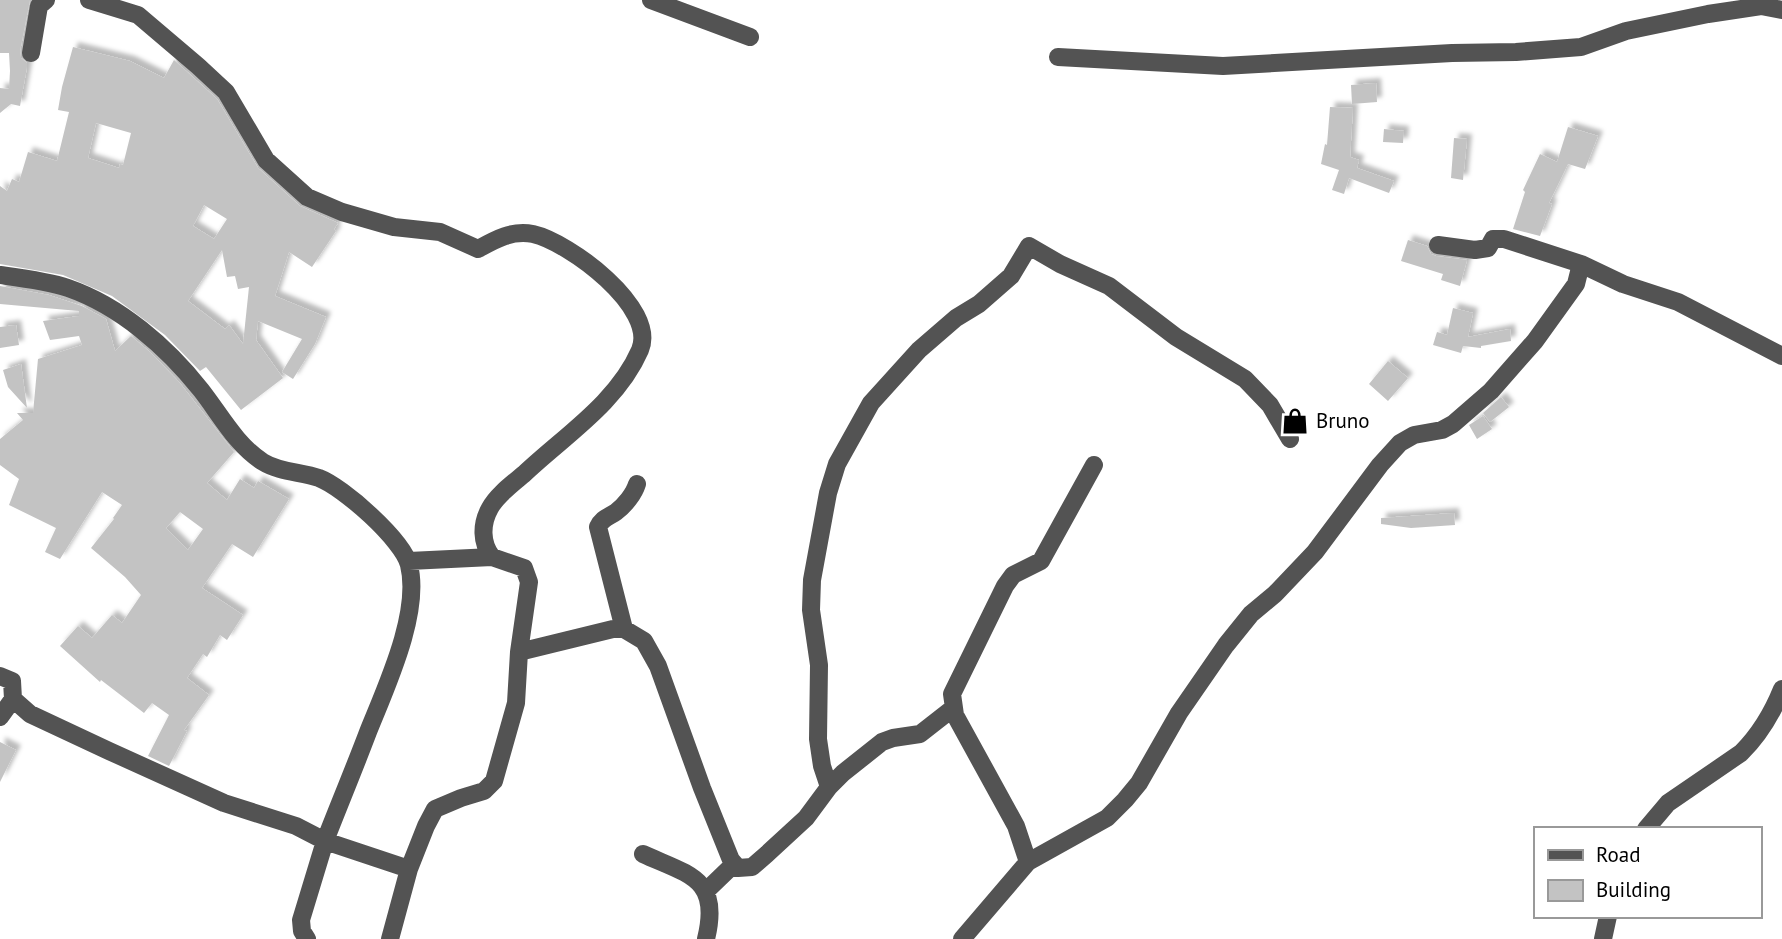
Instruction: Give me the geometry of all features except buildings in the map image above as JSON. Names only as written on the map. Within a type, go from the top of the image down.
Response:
[{"type":"street","points":[[30,53],[39,6],[46,0]]},
{"type":"street","points":[[89,0],[138,15],[198,66],[226,92],[266,160],[307,197],[342,212],[394,227],[440,232],[478,249],[502,235],[531,234],[551,240],[601,273],[640,322],[643,335],[641,347],[616,387],[584,422],[491,505],[483,543],[492,557]]},
{"type":"street","points":[[651,0],[750,37]]},
{"type":"street","points":[[1058,57],[1223,66],[1516,52],[1581,47],[1626,31],[1708,14],[1760,6],[1782,10]]},
{"type":"street","points":[[1438,245],[1475,250],[1488,248],[1497,238],[1581,264],[1623,284],[1678,302],[1782,356]]},
{"type":"street","points":[[830,787],[822,766],[818,739],[819,665],[811,610],[812,580],[828,493],[837,464],[871,403],[919,350],[1011,276],[1029,246],[1060,264],[1109,286],[1176,337],[1245,379],[1270,405],[1290,439]]},
{"type":"street","points":[[962,939],[1028,862],[1107,818],[1125,800],[1139,783],[1179,713],[1251,614],[1275,594],[1315,552],[1380,465],[1400,443],[1414,435],[1443,430],[1470,411],[1491,391],[1535,341],[1576,284],[1581,264]]},
{"type":"street","points":[[0,275],[67,288],[107,307],[140,328],[169,353],[232,433],[264,462],[320,478],[347,494],[400,546],[409,561],[410,604],[400,651],[325,841],[302,920],[302,931],[307,939]]},
{"type":"street","points":[[1028,862],[1016,826],[952,709],[952,694],[1005,586],[1013,575],[1041,561],[1094,465]]},
{"type":"street","points":[[624,629],[598,527],[601,521],[617,512],[634,493],[637,484]]},
{"type":"street","points":[[390,939],[409,869],[435,809],[461,797],[484,792],[491,786],[516,703],[519,652],[529,582],[524,568],[492,557],[409,561]]},
{"type":"street","points":[[519,652],[613,629],[624,629],[645,642],[659,666],[702,788],[733,865],[742,869],[752,867],[806,818],[843,773],[883,742],[920,734],[952,709]]},
{"type":"street","points":[[0,676],[12,681],[13,699],[0,717]]},
{"type":"street","points":[[1648,827],[1668,803],[1750,744],[1772,714],[1782,689]]},
{"type":"street","points":[[13,699],[30,714],[224,803],[296,826],[325,841],[409,869]]},
{"type":"street","points":[[643,854],[702,883],[706,891],[710,921],[706,939]]},
{"type":"street","points":[[706,891],[733,865]]},
{"type":"street","points":[[1603,939],[1608,918]]},
{"type":"place","name":"Bruno","points":[[1295,421]]}]
